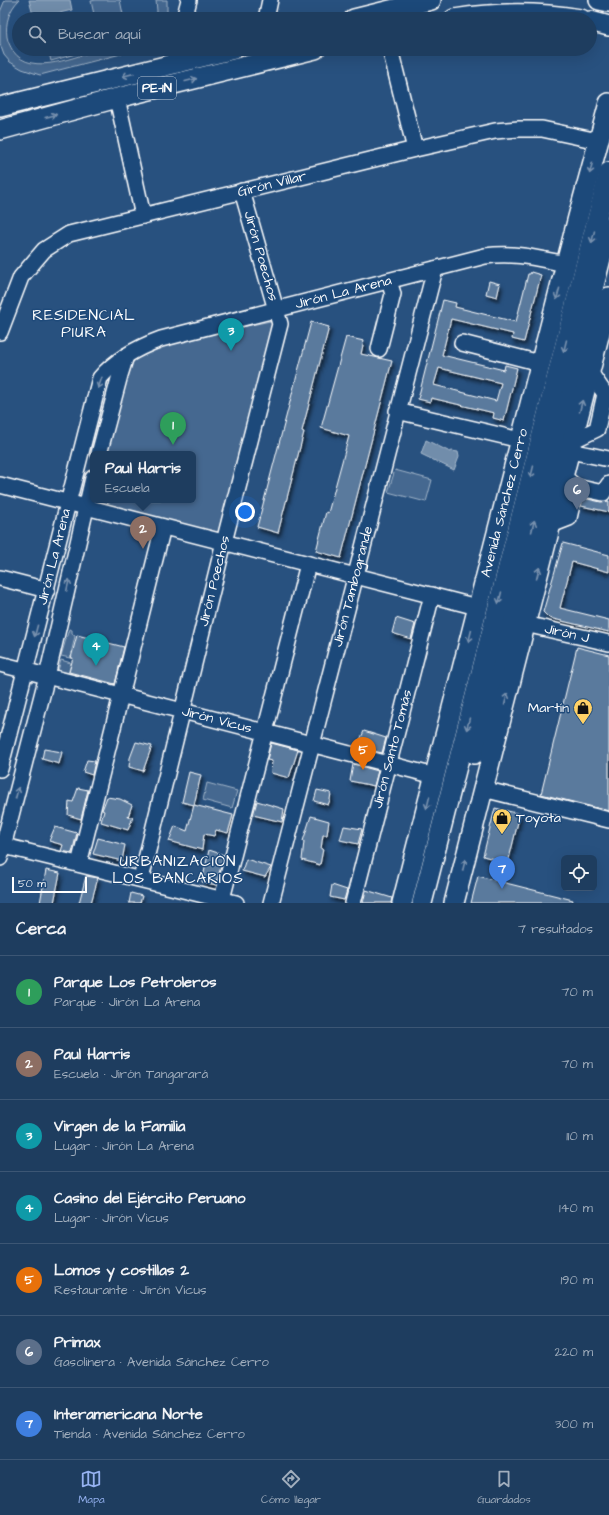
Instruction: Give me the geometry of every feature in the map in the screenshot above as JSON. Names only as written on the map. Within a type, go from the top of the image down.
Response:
[{"type":"main road","points":[[394,12],[431,0]]},
{"type":"main road","points":[[599,0],[609,2]]},
{"type":"main road","points":[[597,23],[609,26]]},
{"type":"main road","name":"PE-1N","points":[[0,107],[175,56]]},
{"type":"main road","name":"PE-1N","points":[[0,130],[117,98],[287,56]]},
{"type":"main road","name":"Avenida Sánchez Cerro","points":[[402,903],[520,440],[609,103]]},
{"type":"main road","points":[[0,137],[32,121]]},
{"type":"main road","points":[[578,217],[589,206],[593,194],[609,173]]},
{"type":"main road","name":"Avenida Sánchez Cerro","points":[[422,903],[609,173]]},
{"type":"main road","points":[[436,903],[609,227]]},
{"type":"main road","points":[[454,903],[551,525],[570,481],[571,446],[609,297]]},
{"type":"street","points":[[186,12],[189,0]]},
{"type":"street","points":[[267,12],[270,0]]},
{"type":"street","points":[[392,56],[415,149]]},
{"type":"street","points":[[117,98],[143,216]]},
{"type":"street","name":"Girón Villar","points":[[0,332],[21,277],[44,250],[69,234],[415,149],[495,131],[542,129],[598,141]]},
{"type":"street","name":"Jirón Poechos","points":[[141,879],[224,542],[280,324],[242,191]]},
{"type":"street","name":"Jirón La Arena","points":[[0,769],[100,378],[109,367],[142,346],[161,339],[484,256],[503,254],[520,255],[566,264]]},
{"type":"street","name":"Jirón Tambogrande","points":[[271,903],[397,411],[435,269]]},
{"type":"street","points":[[379,349],[392,294],[389,281]]},
{"type":"street","points":[[462,343],[540,363]]},
{"type":"street","points":[[100,451],[126,356]]},
{"type":"street","points":[[571,446],[603,430],[607,395],[590,372]]},
{"type":"street","points":[[397,411],[520,440]]},
{"type":"street","points":[[571,446],[609,459]]},
{"type":"street","points":[[570,481],[603,493],[609,484]]},
{"type":"street","points":[[0,485],[477,607]]},
{"type":"street","name":"Jirón La Arena","points":[[1,849],[47,676],[90,490]]},
{"type":"street","points":[[79,864],[163,527]]},
{"type":"street","points":[[1,849],[79,864],[229,901],[264,733],[308,564]]},
{"type":"street","points":[[0,578],[47,590]]},
{"type":"street","name":"Jirón Santo Tomás","points":[[353,903],[432,595]]},
{"type":"street","name":"Jirón J","points":[[525,624],[609,643]]},
{"type":"street","name":"Jirón Vicus","points":[[0,664],[434,776]]},
{"type":"street","points":[[483,789],[609,820]]},
{"type":"shaded area","points":[[5,0],[19,0],[10,12],[7,22],[7,37],[12,49],[12,56],[18,56],[21,59],[31,63],[43,64],[78,56],[113,56],[40,75],[22,69],[10,62],[4,55],[0,44],[0,12]]},
{"type":"shaded area","points":[[29,0],[70,0],[72,10],[64,12],[32,12]]},
{"type":"shaded area","points":[[120,0],[123,12],[93,12],[91,1]]},
{"type":"shaded area","points":[[156,0],[167,0],[167,12],[157,11]]},
{"type":"shaded area","points":[[50,56],[68,56],[51,61]]},
{"type":"shaded area","points":[[275,320],[217,537],[89,503],[196,503],[196,451],[103,451],[118,391],[128,369],[143,353],[158,345]]},
{"type":"shaded area","points":[[426,440],[450,452],[458,452],[459,457],[454,470],[421,454]]},
{"type":"shaded area","points":[[395,470],[432,480],[426,502],[388,492]]},
{"type":"shaded area","points":[[69,629],[72,630],[72,634],[75,636],[70,658],[61,656]]},
{"type":"shaded area","points":[[61,660],[71,663],[68,674],[58,671]]},
{"type":"shaded area","points":[[207,783],[237,791],[232,808],[203,800]]},
{"type":"building","points":[[531,272],[541,275],[524,342],[512,339],[513,334],[451,319],[442,355],[504,370],[505,365],[517,368],[504,421],[493,418],[494,413],[431,398],[430,402],[418,399],[443,300],[456,303],[455,307],[516,322],[528,274]],"holes":[[[439,368],[501,383],[496,401],[434,385]]]},
{"type":"building","points":[[489,281],[500,284],[497,297],[486,294]]},
{"type":"building","points":[[311,322],[329,327],[302,431],[304,432],[278,533],[257,527]]},
{"type":"building","points":[[346,337],[364,341],[361,354],[392,361],[341,558],[316,551],[349,436],[321,428]]},
{"type":"building","points":[[583,498],[601,502],[609,501],[609,512],[581,506]]},
{"type":"building","points":[[563,543],[609,555],[609,572],[572,562],[560,608],[609,620],[609,632],[549,618],[543,612]]},
{"type":"building","points":[[396,618],[415,624],[411,639],[392,633]]},
{"type":"building","points":[[77,635],[124,647],[115,684],[69,672]]},
{"type":"building","name":"Martín","points":[[577,647],[609,655],[609,811],[541,794]]},
{"type":"building","points":[[364,731],[386,738],[382,753],[357,747]]},
{"type":"building","points":[[136,742],[152,746],[143,771],[129,767],[130,758]]},
{"type":"building","points":[[271,743],[298,750],[289,778],[271,773],[272,761],[267,760]]},
{"type":"building","points":[[44,749],[62,752],[59,764],[42,759]]},
{"type":"building","points":[[87,760],[95,761],[92,775],[83,772]]},
{"type":"building","points":[[353,764],[378,771],[374,786],[350,781]]},
{"type":"building","points":[[189,772],[201,775],[194,805],[182,802]]},
{"type":"building","points":[[78,788],[88,790],[81,819],[68,815],[69,801],[73,802]]},
{"type":"building","points":[[317,790],[331,793],[328,805],[314,801]]},
{"type":"building","points":[[107,797],[120,799],[132,805],[128,817],[133,817],[128,830],[101,822],[104,811],[102,810]]},
{"type":"building","points":[[257,801],[284,809],[282,822],[253,815]]},
{"type":"building","points":[[194,805],[233,815],[228,833],[216,830],[214,836],[204,834],[202,850],[169,841],[175,826],[187,831]]},
{"type":"building","name":"Toyota","points":[[495,808],[520,814],[508,863],[483,856]]},
{"type":"building","points":[[311,816],[329,821],[327,835],[323,835],[321,849],[323,849],[320,865],[302,860],[303,841]]},
{"type":"building","points":[[344,826],[362,829],[358,844],[340,840]]},
{"type":"building","points":[[55,827],[77,833],[72,853],[61,851],[63,845],[49,841]]},
{"type":"building","points":[[98,838],[125,845],[122,861],[93,854]]},
{"type":"building","points":[[209,850],[224,855],[216,885],[202,882]]},
{"type":"building","points":[[246,859],[271,867],[265,877],[242,871]]},
{"type":"building","points":[[46,870],[60,873],[54,903],[40,903]]},
{"type":"building","points":[[86,876],[98,878],[91,903],[79,903]]},
{"type":"building","points":[[478,876],[573,900],[572,903],[471,903]]},
{"type":"building","points":[[332,885],[347,890],[344,900],[330,897]]},
{"type":"building","points":[[366,890],[392,898],[391,903],[363,903]]},
{"type":"building","points":[[131,893],[142,896],[140,903],[129,903]]},
{"type":"place","name":"Virgen de la Familia","points":[[231,351]]},
{"type":"place","name":"Parque Los Petroleros","points":[[173,445]]},
{"type":"place","name":"Primax","points":[[577,510]]},
{"type":"place","name":"Paul Harris","points":[[143,549]]},
{"type":"place","name":"Casino del Ejército Peruano","points":[[96,666]]},
{"type":"place","name":"Martín","points":[[583,725]]},
{"type":"place","name":"Lomos y costillas 2","points":[[363,770]]},
{"type":"place","name":"Toyota","points":[[502,835]]},
{"type":"place","name":"Interamericana Norte","points":[[502,889]]},
{"type":"district","name":"RESIDENCIAL PIURA","points":[[84,324]]},
{"type":"district","name":"URBANIZACIÒN LOS BANCARIOS","points":[[178,870]]}]
